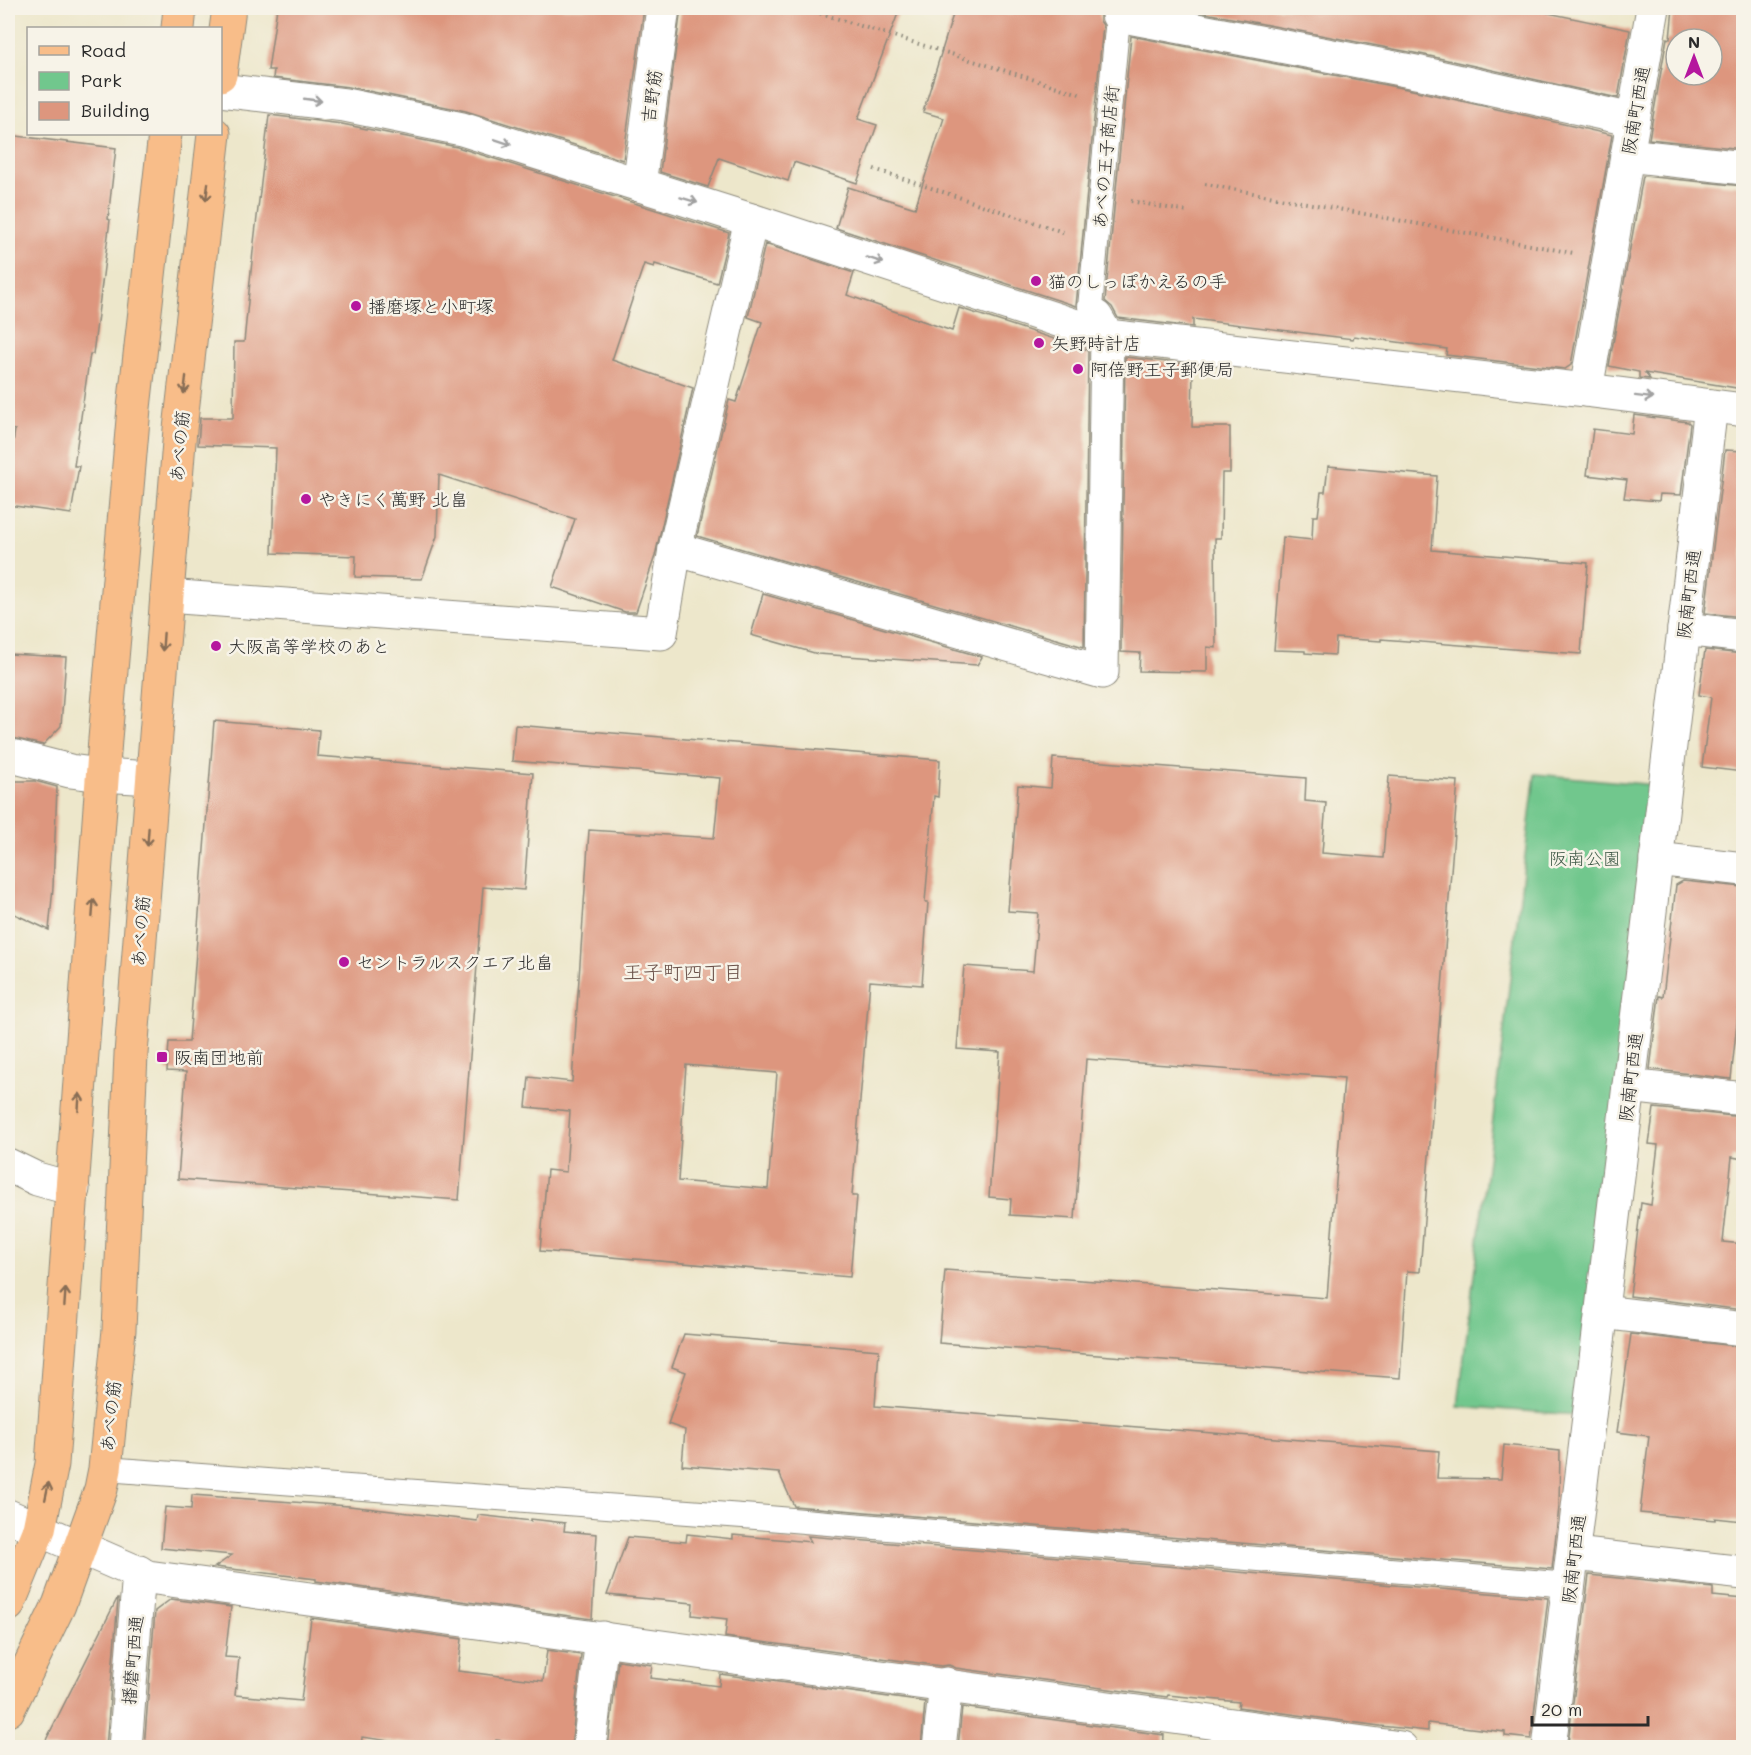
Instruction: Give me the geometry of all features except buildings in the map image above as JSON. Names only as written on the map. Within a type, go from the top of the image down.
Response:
[{"type":"main road","points":[[178,27],[180,8]]},
{"type":"main road","points":[[222,60],[229,8]]},
{"type":"main road","points":[[8,1605],[39,1529],[52,1464],[102,775],[134,408],[165,135]]},
{"type":"main road","name":"あべの筋","points":[[8,1710],[58,1605],[81,1547],[101,1489],[105,1469],[119,1330],[131,1054],[180,429],[214,135]]},
{"type":"street","name":"吉野筋","points":[[639,185],[663,8]]},
{"type":"street","name":"阪南町西通","points":[[1586,390],[1653,8]]},
{"type":"street","points":[[1118,11],[1421,73],[1633,120]]},
{"type":"street","name":"あべの王子商店街","points":[[1090,307],[1118,11]]},
{"type":"street","points":[[222,90],[345,105],[462,129],[1107,336],[1743,410]]},
{"type":"street","points":[[1627,155],[1743,168]]},
{"type":"street","points":[[167,596],[661,633],[675,549],[751,220]]},
{"type":"street","points":[[675,549],[1102,672],[1107,336],[1090,307]]},
{"type":"street","name":"阪南町西通","points":[[1549,1748],[1711,406]]},
{"type":"street","points":[[1684,629],[1743,636]]},
{"type":"street","points":[[8,755],[70,771],[152,777]]},
{"type":"street","points":[[1656,858],[1743,869]]},
{"type":"street","points":[[1629,1086],[1743,1099]]},
{"type":"street","points":[[8,1165],[38,1179],[73,1190]]},
{"type":"street","points":[[1602,1312],[1743,1329]]},
{"type":"street","points":[[105,1469],[768,1518],[1571,1570],[1743,1573]]},
{"type":"street","points":[[8,1516],[148,1576],[160,1578],[1401,1748]]},
{"type":"street","name":"播磨町西通","points":[[125,1748],[139,1572]]},
{"type":"street","points":[[589,1748],[602,1638]]},
{"type":"street","points":[[939,1748],[946,1684]]},
{"type":"path","points":[[802,8],[1110,104]]},
{"type":"path","points":[[873,169],[1096,243]]},
{"type":"path","points":[[1205,184],[1609,260]]},
{"type":"path","points":[[1101,195],[1188,212]]},
{"type":"green space","name":"阪南公園","points":[[1535,774],[1655,785],[1577,1415],[1458,1406]]},
{"type":"place","name":"猫のしっぽかえるの手","points":[[1036,281]]},
{"type":"place","name":"播磨塚と小町塚","points":[[356,306]]},
{"type":"place","name":"矢野時計店","points":[[1039,343]]},
{"type":"place","name":"阿倍野王子郵便局","points":[[1078,369]]},
{"type":"place","name":"やきにく萬野 北畠","points":[[306,499]]},
{"type":"place","name":"大阪高等学校のあと","points":[[216,646]]},
{"type":"place","name":"セントラルスクエア北畠","points":[[344,962]]},
{"type":"place","name":"阪南団地前","points":[[162,1057]]},
{"type":"district","name":"王子町四丁目","points":[[683,971]]}]
